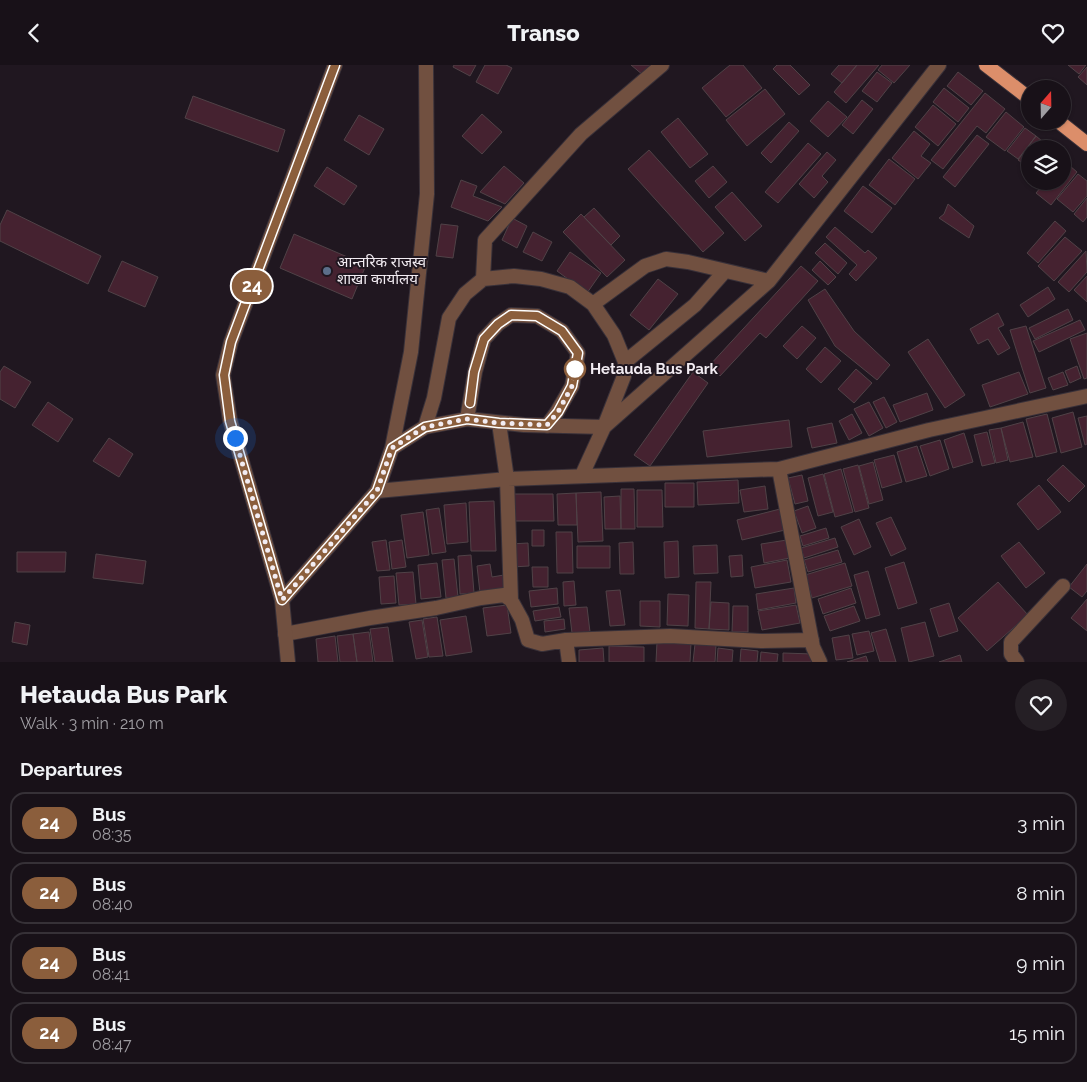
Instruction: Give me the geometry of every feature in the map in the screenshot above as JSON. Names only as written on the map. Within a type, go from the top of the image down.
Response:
[{"type":"highway","points":[[986,65],[1021,92]]},
{"type":"highway","points":[[1069,130],[1087,144]]},
{"type":"street","points":[[288,662],[282,600],[230,421],[224,375],[231,342],[335,65]]},
{"type":"street","points":[[282,600],[377,491],[392,448],[410,352],[427,194],[426,65]]},
{"type":"street","points":[[483,279],[485,240],[558,157],[581,134],[662,65]]},
{"type":"street","points":[[392,448],[425,427],[467,419],[499,423],[604,427],[770,281],[939,65]]},
{"type":"street","points":[[594,304],[645,266],[666,259],[688,262],[770,281]]},
{"type":"street","points":[[625,362],[696,305],[725,271]]},
{"type":"street","points":[[425,427],[434,398],[449,318],[466,294],[483,279],[514,276],[541,279],[570,287],[594,304],[614,335],[625,362],[624,376],[604,427],[582,475]]},
{"type":"street","points":[[467,419],[474,372],[484,339],[498,324],[511,315],[537,316],[562,331],[578,353],[572,386],[558,412],[547,425]]},
{"type":"street","points":[[377,491],[507,479],[779,469],[929,430],[1087,396]]},
{"type":"street","points":[[499,423],[507,479],[511,600]]},
{"type":"street","points":[[779,469],[813,647],[820,662]]},
{"type":"street","points":[[1017,662],[1011,654],[1011,642],[1063,585]]},
{"type":"street","points":[[286,634],[504,595],[511,600],[522,620],[528,639],[542,644],[566,640],[670,636],[761,641],[812,640]]},
{"type":"street","points":[[566,640],[569,662]]},
{"type":"building","points":[[454,65],[476,65],[470,76],[453,67]]},
{"type":"building","points":[[485,65],[506,65],[512,68],[498,94],[476,82]]},
{"type":"building","points":[[631,65],[651,65],[643,75]]},
{"type":"building","points":[[730,65],[743,65],[762,88],[726,117],[702,88]]},
{"type":"building","points":[[777,65],[790,65],[810,85],[799,95],[773,69]]},
{"type":"building","points":[[839,65],[857,65],[842,83],[831,74]]},
{"type":"building","points":[[857,65],[879,65],[846,103],[834,92]]},
{"type":"building","points":[[882,65],[910,65],[894,83],[878,70]]},
{"type":"building","points":[[1068,65],[1086,65],[1079,74]]},
{"type":"building","points":[[1087,67],[1087,85],[1078,77]]},
{"type":"building","points":[[877,72],[892,83],[877,102],[862,91]]},
{"type":"building","points":[[958,72],[983,91],[971,105],[947,86]]},
{"type":"building","points":[[944,88],[969,108],[958,122],[933,102]]},
{"type":"building","points":[[765,89],[785,114],[747,146],[726,120]]},
{"type":"building","points":[[985,93],[1005,109],[986,133],[977,126],[943,169],[931,160]]},
{"type":"building","points":[[193,96],[285,130],[278,152],[185,118]]},
{"type":"building","points":[[862,100],[873,109],[853,134],[842,125]]},
{"type":"building","points":[[828,101],[847,117],[828,137],[810,121]]},
{"type":"building","points":[[933,105],[956,124],[938,146],[915,127]]},
{"type":"building","points":[[1006,112],[1021,124],[1022,130],[1005,151],[986,137]]},
{"type":"building","points":[[482,114],[502,132],[482,154],[462,136]]},
{"type":"building","points":[[359,115],[384,129],[369,155],[344,140]]},
{"type":"building","points":[[678,118],[708,154],[690,168],[661,132]]},
{"type":"building","points":[[789,122],[799,131],[771,163],[761,153]]},
{"type":"building","points":[[1023,130],[1028,130],[1036,136],[1033,140],[1021,140],[1021,155],[1018,159],[1007,151]]},
{"type":"building","points":[[914,131],[930,144],[921,156],[931,163],[918,179],[892,158]]},
{"type":"building","points":[[977,135],[989,144],[955,187],[943,177]]},
{"type":"building","points":[[808,143],[821,154],[778,203],[765,192]]},
{"type":"building","points":[[649,150],[724,233],[703,252],[628,169]]},
{"type":"building","points":[[827,152],[836,160],[822,176],[828,182],[814,198],[799,184]]},
{"type":"building","points":[[889,159],[915,179],[895,205],[869,185]]},
{"type":"building","points":[[504,166],[524,183],[505,204],[480,192]]},
{"type":"building","points":[[713,166],[727,182],[709,198],[695,181]]},
{"type":"building","points":[[327,167],[357,186],[344,205],[314,186]]},
{"type":"building","points":[[1071,167],[1077,172],[1071,180]]},
{"type":"building","points":[[1078,174],[1087,181],[1087,196],[1073,212],[1057,199],[1065,190],[1071,190],[1071,182]]},
{"type":"building","points":[[461,180],[477,186],[473,196],[502,207],[488,221],[451,207]]},
{"type":"building","points":[[863,186],[892,208],[872,233],[844,211]]},
{"type":"building","points":[[1038,190],[1063,190],[1051,205],[1036,193]]},
{"type":"building","points":[[732,192],[762,226],[745,241],[715,207]]},
{"type":"building","points":[[1087,198],[1087,217],[1083,222],[1074,214]]},
{"type":"building","points":[[948,204],[974,226],[969,238],[939,218],[944,214]]},
{"type":"building","points":[[594,208],[620,236],[611,245],[584,217]]},
{"type":"building","points":[[7,210],[101,256],[88,284],[0,241],[0,225]]},
{"type":"building","points":[[581,214],[625,260],[607,277],[563,232]]},
{"type":"building","points":[[512,218],[527,226],[517,248],[502,240]]},
{"type":"building","points":[[1055,221],[1066,231],[1038,263],[1027,253]]},
{"type":"building","points":[[441,224],[458,226],[453,258],[436,256]]},
{"type":"building","points":[[835,227],[865,253],[868,250],[877,258],[856,281],[849,274],[857,265],[826,237]]},
{"type":"building","points":[[533,232],[552,242],[542,261],[523,252]]},
{"type":"building","points":[[294,234],[366,265],[352,299],[280,268]]},
{"type":"building","points":[[1065,237],[1082,251],[1054,281],[1038,266]]},
{"type":"building","points":[[825,243],[847,263],[838,274],[815,253]]},
{"type":"building","points":[[1086,251],[1087,272],[1069,292],[1058,282]]},
{"type":"building","points":[[570,252],[601,273],[587,293],[557,271]]},
{"type":"building","points":[[122,261],[158,277],[145,307],[108,291]]},
{"type":"building","points":[[820,261],[836,277],[828,285],[812,270]]},
{"type":"building","points":[[801,266],[818,281],[766,338],[760,333],[720,376],[709,366]]},
{"type":"building","points":[[1087,276],[1087,302],[1074,290]]},
{"type":"building","points":[[658,279],[678,294],[649,330],[630,315]]},
{"type":"building","points":[[1048,287],[1055,299],[1028,317],[1020,305]]},
{"type":"building","points":[[825,289],[854,331],[890,365],[877,380],[835,346],[808,300]]},
{"type":"building","points":[[1068,309],[1073,320],[1035,339],[1029,328]]},
{"type":"building","points":[[998,313],[1004,325],[998,328],[1010,348],[998,355],[988,339],[978,344],[970,329]]},
{"type":"building","points":[[1080,320],[1085,330],[1039,352],[1033,341]]},
{"type":"building","points":[[802,326],[816,338],[797,359],[783,346]]},
{"type":"building","points":[[1026,326],[1046,388],[1030,393],[1010,330]]},
{"type":"building","points":[[1087,333],[1087,378],[1084,379],[1070,339]]},
{"type":"building","points":[[928,339],[965,395],[945,408],[908,352]]},
{"type":"building","points":[[825,347],[841,361],[821,383],[806,369]]},
{"type":"building","points":[[4,366],[31,382],[15,408],[0,399],[0,372]]},
{"type":"building","points":[[1077,366],[1081,378],[1070,383],[1065,371]]},
{"type":"building","points":[[856,369],[872,383],[854,403],[838,389]]},
{"type":"building","points":[[693,372],[708,383],[650,466],[634,455]]},
{"type":"building","points":[[1019,372],[1028,394],[990,407],[982,385]]},
{"type":"building","points":[[1063,372],[1068,385],[1053,390],[1048,378]]},
{"type":"building","points":[[927,393],[933,410],[900,422],[893,405]]},
{"type":"building","points":[[884,397],[897,422],[886,428],[873,402]]},
{"type":"building","points":[[48,402],[73,419],[58,442],[32,425]]},
{"type":"building","points":[[869,402],[883,428],[869,436],[854,409]]},
{"type":"building","points":[[1073,412],[1082,447],[1061,453],[1052,418]]},
{"type":"building","points":[[852,414],[862,433],[849,440],[839,421]]},
{"type":"building","points":[[1047,414],[1057,452],[1036,457],[1026,419]]},
{"type":"building","points":[[1087,416],[1087,444],[1085,445],[1078,418]]},
{"type":"building","points":[[789,420],[792,447],[707,457],[703,431]]},
{"type":"building","points":[[1023,422],[1033,457],[1010,462],[1001,428]]},
{"type":"building","points":[[832,423],[837,443],[812,448],[807,428]]},
{"type":"building","points":[[1001,428],[1008,460],[996,463],[989,430]]},
{"type":"building","points":[[987,432],[995,463],[982,466],[974,435]]},
{"type":"building","points":[[964,433],[973,462],[953,468],[944,440]]},
{"type":"building","points":[[109,438],[133,454],[119,477],[93,461]]},
{"type":"building","points":[[940,440],[949,469],[930,476],[920,446]]},
{"type":"building","points":[[917,446],[927,476],[906,482],[897,452]]},
{"type":"building","points":[[894,455],[902,482],[882,488],[874,460]]},
{"type":"building","points":[[873,462],[883,500],[869,504],[859,466]]},
{"type":"building","points":[[858,465],[869,508],[855,512],[843,469]]},
{"type":"building","points":[[1063,465],[1085,486],[1069,502],[1047,480]]},
{"type":"building","points":[[841,469],[853,512],[835,517],[824,474]]},
{"type":"building","points":[[823,474],[833,512],[818,516],[808,478]]},
{"type":"building","points":[[802,475],[808,501],[795,504],[788,478]]},
{"type":"building","points":[[738,480],[739,503],[698,505],[697,482]]},
{"type":"building","points":[[665,483],[694,483],[694,507],[665,507]]},
{"type":"building","points":[[1039,485],[1061,512],[1038,530],[1017,504]]},
{"type":"building","points":[[765,486],[768,509],[744,512],[740,490]]},
{"type":"building","points":[[621,489],[634,489],[635,529],[621,529]]},
{"type":"building","points":[[637,490],[662,490],[663,527],[637,527]]},
{"type":"building","points":[[601,492],[603,541],[578,542],[576,493]]},
{"type":"building","points":[[576,493],[577,525],[558,525],[557,494]]},
{"type":"building","points":[[510,494],[553,494],[554,521],[510,521]]},
{"type":"building","points":[[620,496],[621,529],[605,529],[604,497]]},
{"type":"building","points":[[494,501],[496,551],[471,551],[469,502]]},
{"type":"building","points":[[466,503],[468,542],[447,544],[444,505]]},
{"type":"building","points":[[808,506],[816,528],[802,533],[794,511]]},
{"type":"building","points":[[439,508],[446,552],[432,554],[426,510]]},
{"type":"building","points":[[780,509],[785,530],[742,540],[737,520]]},
{"type":"building","points":[[423,512],[429,555],[407,558],[401,515]]},
{"type":"building","points":[[891,517],[906,549],[891,556],[876,523]]},
{"type":"building","points":[[859,519],[871,547],[854,555],[841,527]]},
{"type":"building","points":[[826,528],[829,538],[803,546],[800,536]]},
{"type":"building","points":[[532,530],[544,530],[544,546],[532,546]]},
{"type":"building","points":[[556,532],[572,532],[573,573],[557,573]]},
{"type":"building","points":[[835,538],[838,547],[804,558],[801,548]]},
{"type":"building","points":[[386,540],[390,570],[377,571],[372,542]]},
{"type":"building","points":[[402,540],[406,567],[392,569],[389,542]]},
{"type":"building","points":[[787,540],[790,558],[764,563],[761,544]]},
{"type":"building","points":[[678,541],[679,577],[665,578],[664,542]]},
{"type":"building","points":[[633,542],[634,574],[620,574],[619,543]]},
{"type":"building","points":[[1019,542],[1045,573],[1026,588],[1001,556]]},
{"type":"building","points":[[528,543],[529,566],[512,567],[510,544]]},
{"type":"building","points":[[717,545],[718,573],[694,574],[693,546]]},
{"type":"building","points":[[577,546],[610,546],[610,568],[577,568]]},
{"type":"building","points":[[838,550],[842,562],[808,572],[804,560]]},
{"type":"building","points":[[17,552],[66,552],[65,572],[17,572]]},
{"type":"building","points":[[96,554],[146,561],[143,584],[93,578]]},
{"type":"building","points":[[471,555],[474,593],[460,594],[458,556]]},
{"type":"building","points":[[742,555],[743,576],[731,577],[729,556]]},
{"type":"building","points":[[454,559],[458,597],[446,598],[442,560]]},
{"type":"building","points":[[787,560],[791,582],[755,588],[751,567]]},
{"type":"building","points":[[904,562],[917,603],[898,609],[885,568]]},
{"type":"building","points":[[437,563],[441,597],[421,599],[418,565]]},
{"type":"building","points":[[845,563],[852,586],[812,598],[805,575]]},
{"type":"building","points":[[490,564],[492,577],[504,575],[506,590],[480,593],[477,566]]},
{"type":"building","points":[[1087,564],[1087,591],[1082,597],[1069,587]]},
{"type":"building","points":[[532,567],[548,567],[548,587],[533,587]]},
{"type":"building","points":[[868,571],[880,615],[866,619],[854,575]]},
{"type":"building","points":[[413,572],[416,604],[399,605],[396,573]]},
{"type":"building","points":[[394,576],[396,603],[381,604],[379,577]]},
{"type":"building","points":[[574,581],[576,605],[564,606],[563,582]]},
{"type":"building","points":[[696,582],[711,582],[709,629],[695,628]]},
{"type":"building","points":[[998,582],[1028,615],[987,651],[958,618]]},
{"type":"building","points":[[557,588],[558,604],[531,607],[529,591]]},
{"type":"building","points":[[794,588],[796,603],[758,610],[756,594]]},
{"type":"building","points":[[851,588],[856,603],[823,614],[818,599]]},
{"type":"building","points":[[620,590],[625,625],[610,626],[606,591]]},
{"type":"building","points":[[668,594],[689,595],[688,626],[667,625]]},
{"type":"building","points":[[1087,599],[1087,631],[1071,618]]},
{"type":"building","points":[[640,601],[660,601],[660,627],[640,626]]},
{"type":"building","points":[[711,602],[729,603],[729,630],[709,629]]},
{"type":"building","points":[[949,603],[958,631],[939,637],[930,609]]},
{"type":"building","points":[[507,605],[511,633],[487,636],[483,608]]},
{"type":"building","points":[[796,605],[800,623],[762,630],[758,611]]},
{"type":"building","points":[[733,606],[748,606],[748,632],[732,632]]},
{"type":"building","points":[[854,606],[860,621],[830,631],[824,616]]},
{"type":"building","points":[[559,607],[561,617],[535,621],[533,611]]},
{"type":"building","points":[[587,607],[590,632],[572,633],[569,608]]},
{"type":"building","points":[[466,616],[472,652],[446,656],[440,620]]},
{"type":"building","points":[[437,617],[443,656],[429,657],[423,619]]},
{"type":"building","points":[[564,619],[565,629],[545,632],[544,621]]},
{"type":"building","points":[[422,620],[428,657],[416,659],[409,622]]},
{"type":"building","points":[[15,622],[30,625],[27,645],[12,642]]},
{"type":"building","points":[[925,622],[934,656],[909,662],[901,628]]},
{"type":"building","points":[[388,627],[393,662],[375,662],[370,629]]},
{"type":"building","points":[[886,629],[896,662],[880,662],[871,633]]},
{"type":"building","points":[[869,631],[874,651],[857,655],[852,634]]},
{"type":"building","points":[[369,632],[373,662],[357,662],[353,634]]},
{"type":"building","points":[[353,634],[357,662],[340,662],[337,636]]},
{"type":"building","points":[[849,635],[853,658],[836,660],[832,638]]},
{"type":"building","points":[[335,636],[338,662],[318,662],[316,639]]},
{"type":"building","points":[[657,642],[691,643],[690,662],[656,662]]},
{"type":"building","points":[[695,644],[716,645],[715,662],[693,662]]},
{"type":"building","points":[[609,646],[644,647],[644,662],[609,662]]},
{"type":"building","points":[[603,648],[604,662],[579,662],[579,650]]},
{"type":"building","points":[[718,648],[733,650],[732,662],[717,662]]},
{"type":"building","points":[[741,649],[758,651],[757,662],[740,662]]},
{"type":"building","points":[[761,652],[778,654],[777,662],[760,662]]},
{"type":"building","points":[[783,653],[813,654],[813,662],[783,662]]},
{"type":"building","points":[[960,655],[962,662],[939,662]]},
{"type":"building","points":[[866,656],[868,662],[847,662]]},
{"type":"bus line","name":"24","points":[[335,65],[231,342],[224,375],[230,421],[282,600],[377,491],[392,448],[425,427],[467,419],[524,425],[547,425],[558,412],[572,386],[578,353],[562,331],[537,316],[511,315],[498,324],[484,339],[474,372],[470,403]]},
{"type":"place","name":"आन्तरिक राजस्व शाखा कार्यालय","points":[[327,271]]},
{"type":"place","name":"Hetauda Bus Park","points":[[575,369]]},
{"type":"route","points":[[235,438],[282,600],[377,491],[392,448],[425,427],[467,419],[524,425],[547,425],[558,412],[572,386],[575,369]]}]
